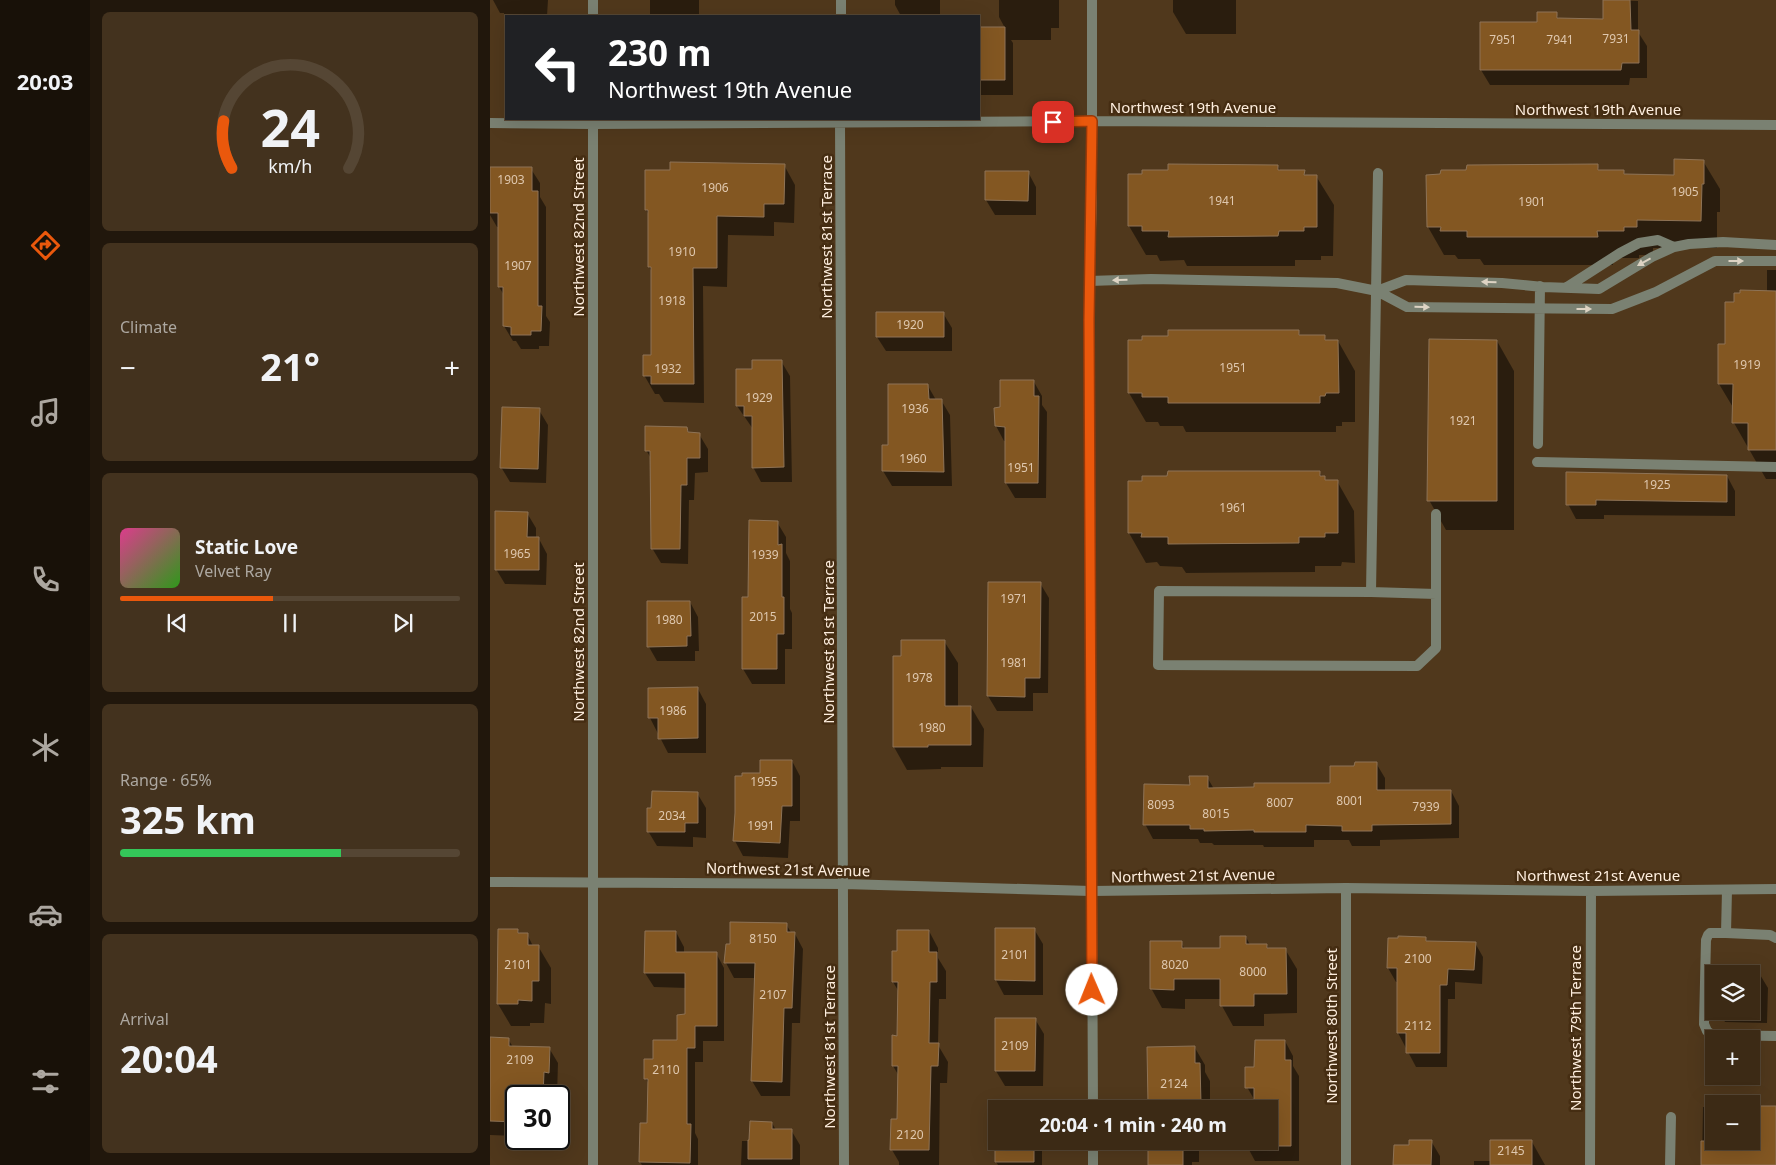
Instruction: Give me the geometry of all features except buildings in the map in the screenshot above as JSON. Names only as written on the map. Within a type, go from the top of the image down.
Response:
[{"type":"street","points":[[593,15],[594,0]]},
{"type":"street","points":[[841,0],[841,15]]},
{"type":"street","points":[[1092,0],[1089,281],[1093,1100]]},
{"type":"street","name":"Northwest 81st Terrace","points":[[840,121],[844,1165]]},
{"type":"street","name":"Northwest 19th Avenue","points":[[490,123],[1092,121],[1776,125]]},
{"type":"street","name":"Northwest 82nd Street","points":[[593,122],[593,1165]]},
{"type":"street","points":[[1371,592],[1378,173]]},
{"type":"street","points":[[1565,287],[1620,253],[1639,244],[1658,240],[1674,247]]},
{"type":"street","points":[[1377,291],[1406,280],[1502,282],[1540,286],[1599,288],[1652,257],[1674,247],[1688,244],[1723,242],[1776,246]]},
{"type":"street","points":[[1089,281],[1151,279],[1337,283],[1377,291],[1407,307],[1612,309],[1656,292],[1715,261],[1776,261]]},
{"type":"street","points":[[1538,444],[1540,286]]},
{"type":"street","points":[[1537,462],[1776,467]]},
{"type":"street","points":[[1436,514],[1436,594],[1436,648],[1417,666],[1158,665],[1159,590],[1436,594]]},
{"type":"street","name":"Northwest 21st Avenue","points":[[490,882],[844,884],[1091,891],[1346,888],[1591,891],[1776,889]]},
{"type":"street","name":"Northwest 80th Street","points":[[1346,888],[1346,1165]]},
{"type":"street","points":[[1726,933],[1727,890]]},
{"type":"street","name":"Northwest 79th Terrace","points":[[1590,1165],[1591,891]]},
{"type":"street","points":[[1776,938],[1770,935],[1726,933],[1710,933],[1708,935],[1706,940],[1704,1024],[1707,1031],[1712,1035],[1776,1036]]},
{"type":"street","points":[[1670,1165],[1671,1116]]},
{"type":"street","points":[[1093,1150],[1093,1165]]},
{"type":"route","points":[[1053,122],[1092,121],[1089,320],[1092,990]]}]
